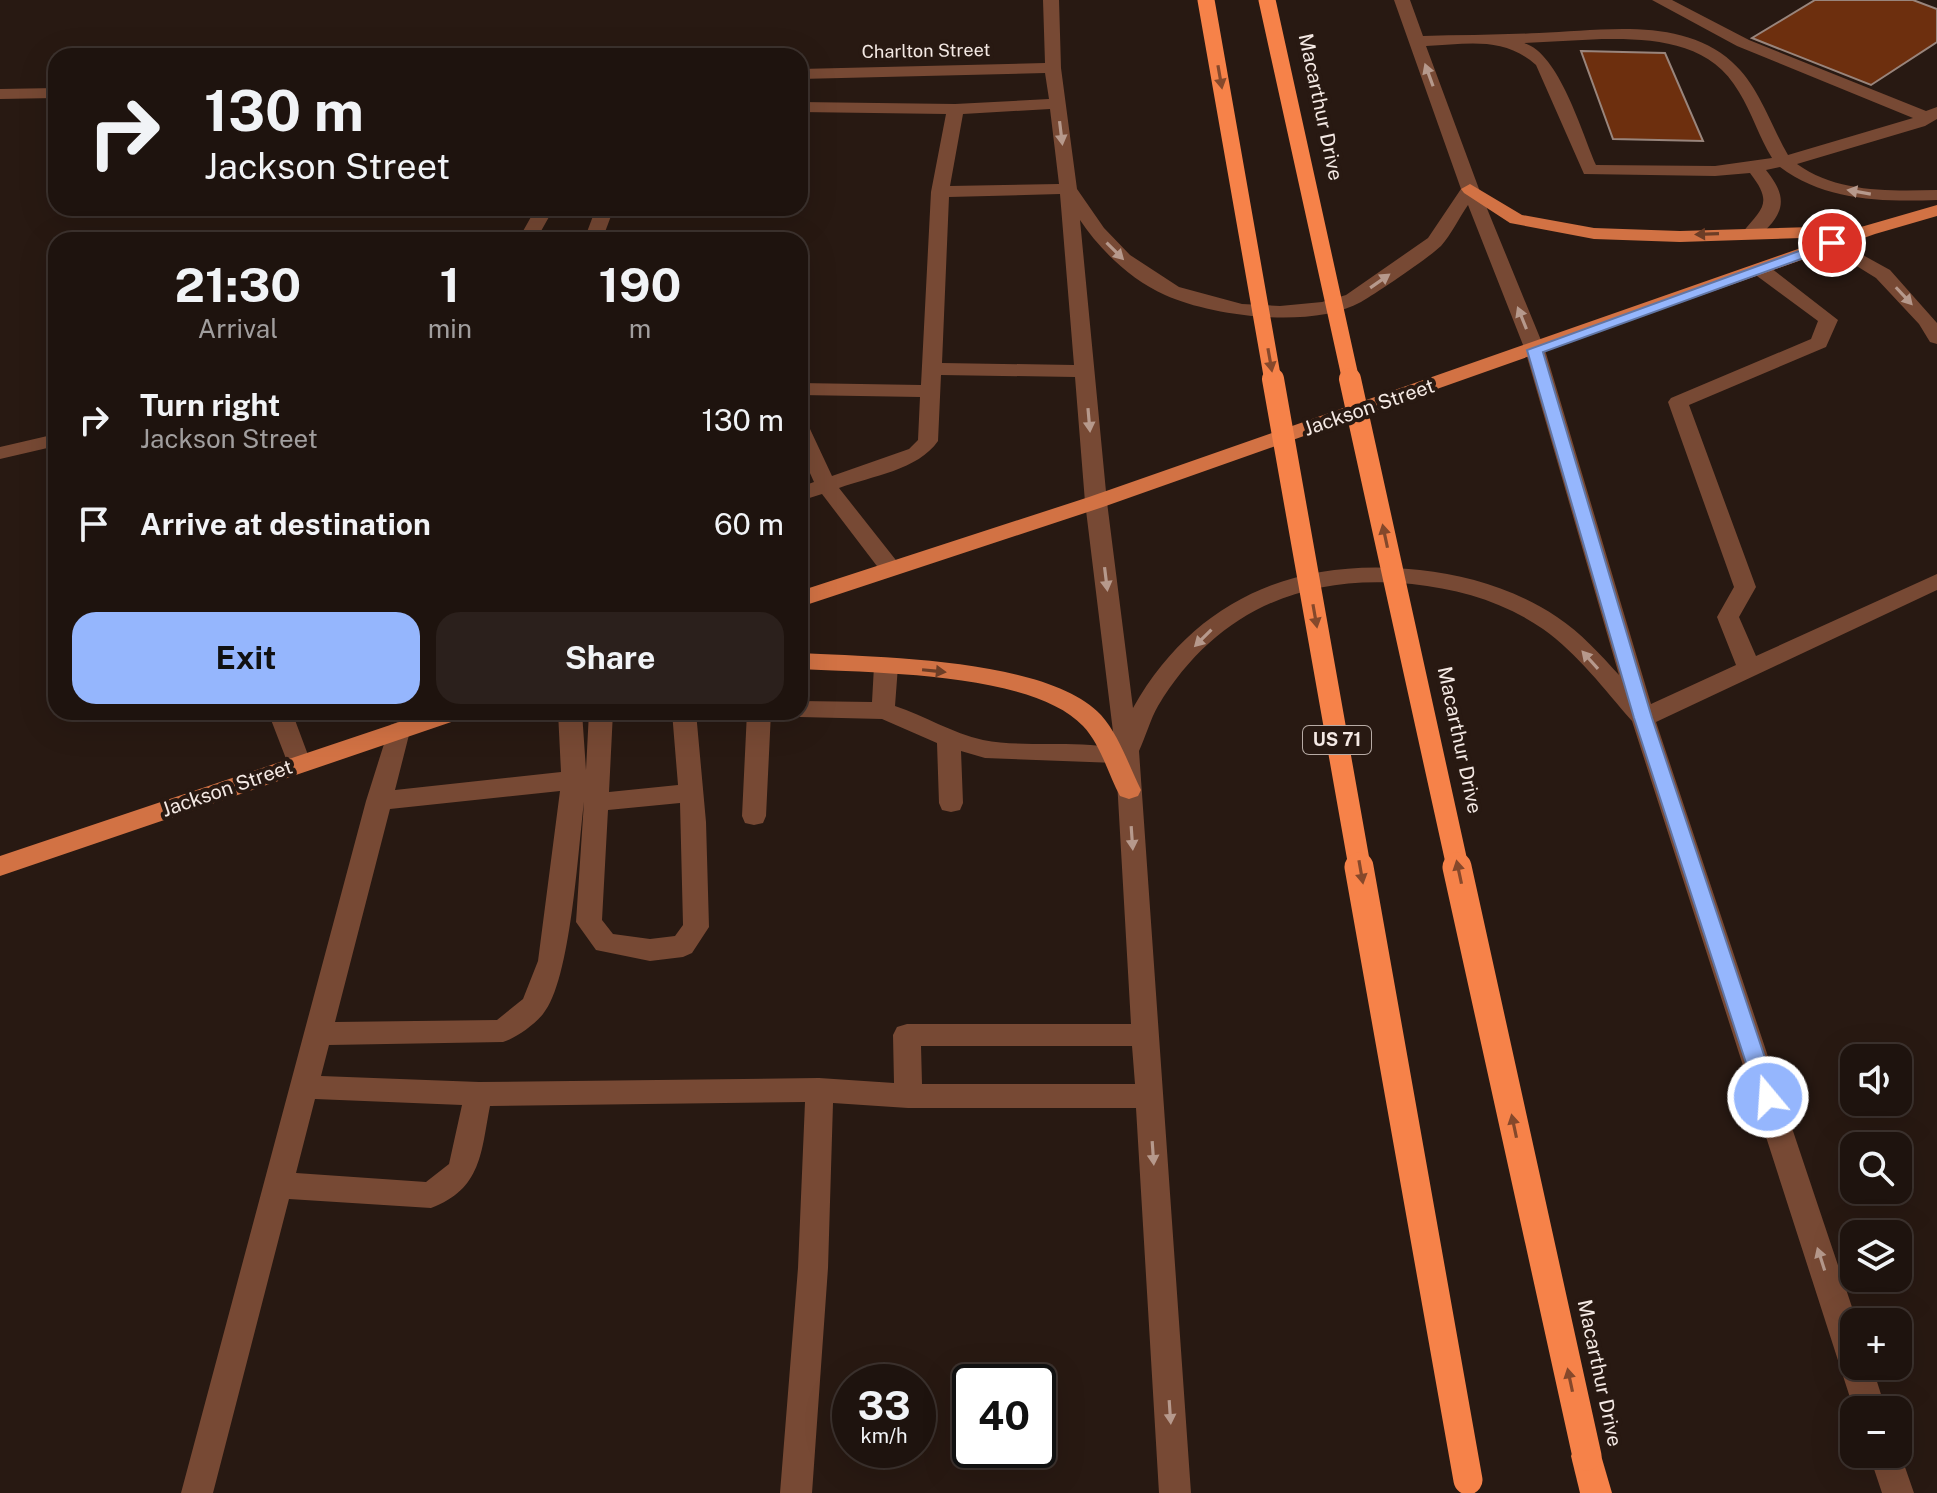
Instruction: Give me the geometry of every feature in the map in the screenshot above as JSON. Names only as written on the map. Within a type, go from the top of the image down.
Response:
[{"type":"highway","name":"US 71","points":[[1206,0],[1470,1486]]},
{"type":"highway","name":"Macarthur Drive","points":[[1267,0],[1596,1493]]},
{"type":"main road","points":[[1470,189],[1514,219],[1566,229],[1642,236],[1869,230]]},
{"type":"main road","name":"Jackson Street","points":[[808,596],[1096,502],[1869,230],[1937,210]]},
{"type":"main road","points":[[808,661],[974,675],[1048,691],[1091,719],[1119,754]]},
{"type":"main road","name":"Jackson Street","points":[[0,866],[431,720]]},
{"type":"street","points":[[1051,0],[1053,68],[1068,189],[1119,754],[1129,790],[1175,1493]]},
{"type":"street","points":[[1402,0],[1470,189],[1535,350],[1643,718],[1840,1317]]},
{"type":"street","points":[[1660,0],[1743,43],[1932,115]]},
{"type":"street","points":[[1417,41],[1646,35],[1703,50],[1724,61],[1740,75],[1783,162],[1822,183],[1864,193],[1937,195]]},
{"type":"street","points":[[1489,40],[1527,49],[1543,63],[1590,170],[1715,171],[1755,167],[1783,162],[1932,115]]},
{"type":"street","name":"Charlton Street","points":[[808,74],[1053,68]]},
{"type":"street","points":[[0,94],[48,93]]},
{"type":"street","points":[[808,107],[955,109],[1058,104]]},
{"type":"street","points":[[808,492],[916,454],[928,441],[940,192],[955,109]]},
{"type":"street","points":[[1751,233],[1770,214],[1774,204],[1774,193],[1755,167]]},
{"type":"street","points":[[1068,189],[1097,232],[1123,259],[1172,291],[1241,310],[1280,312],[1324,308],[1353,299],[1434,242],[1470,189]]},
{"type":"street","points":[[940,192],[1068,189]]},
{"type":"street","points":[[1832,243],[1883,274],[1932,318],[1937,338]]},
{"type":"street","points":[[1750,670],[1728,617],[1745,587],[1678,402],[1819,343],[1828,320],[1760,269]]},
{"type":"street","points":[[932,369],[1084,371]]},
{"type":"street","points":[[808,389],[930,391]]},
{"type":"street","points":[[0,453],[48,442]]},
{"type":"street","points":[[808,446],[827,486],[891,569]]},
{"type":"street","points":[[1119,754],[1147,704],[1169,674],[1209,630],[1296,583],[1335,575],[1380,574],[1440,579],[1490,591],[1538,615],[1579,648],[1643,718]]},
{"type":"street","points":[[1643,718],[1937,581]]},
{"type":"street","points":[[883,711],[886,666]]},
{"type":"street","points":[[808,709],[883,711],[914,721],[949,739],[985,749],[1119,754]]},
{"type":"street","points":[[283,720],[299,763]]},
{"type":"street","points":[[317,1034],[503,1031],[534,1006],[551,961],[574,780],[570,720]]},
{"type":"street","points":[[601,720],[589,922],[605,943],[650,950],[683,946],[696,927],[692,793],[685,720]]},
{"type":"street","points":[[754,816],[759,720]]},
{"type":"street","points":[[197,1493],[398,731]]},
{"type":"street","points":[[949,739],[951,803]]},
{"type":"street","points":[[378,801],[574,780]]},
{"type":"street","points":[[596,802],[692,793]]},
{"type":"street","points":[[908,1096],[907,1035],[1145,1035]]},
{"type":"street","points":[[304,1087],[479,1094],[819,1090],[908,1096],[1149,1096]]},
{"type":"street","points":[[796,1493],[813,1268],[819,1090]]},
{"type":"street","points":[[279,1185],[431,1195],[462,1171],[479,1094]]},
{"type":"street","points":[[1890,1468],[1898,1493]]},
{"type":"building","points":[[1815,0],[1913,0],[1937,9],[1937,42],[1871,85],[1752,38]]},
{"type":"building","points":[[1581,51],[1665,53],[1703,141],[1613,139]]},
{"type":"route","points":[[1768,1097],[1643,718],[1535,350],[1832,243]]}]
